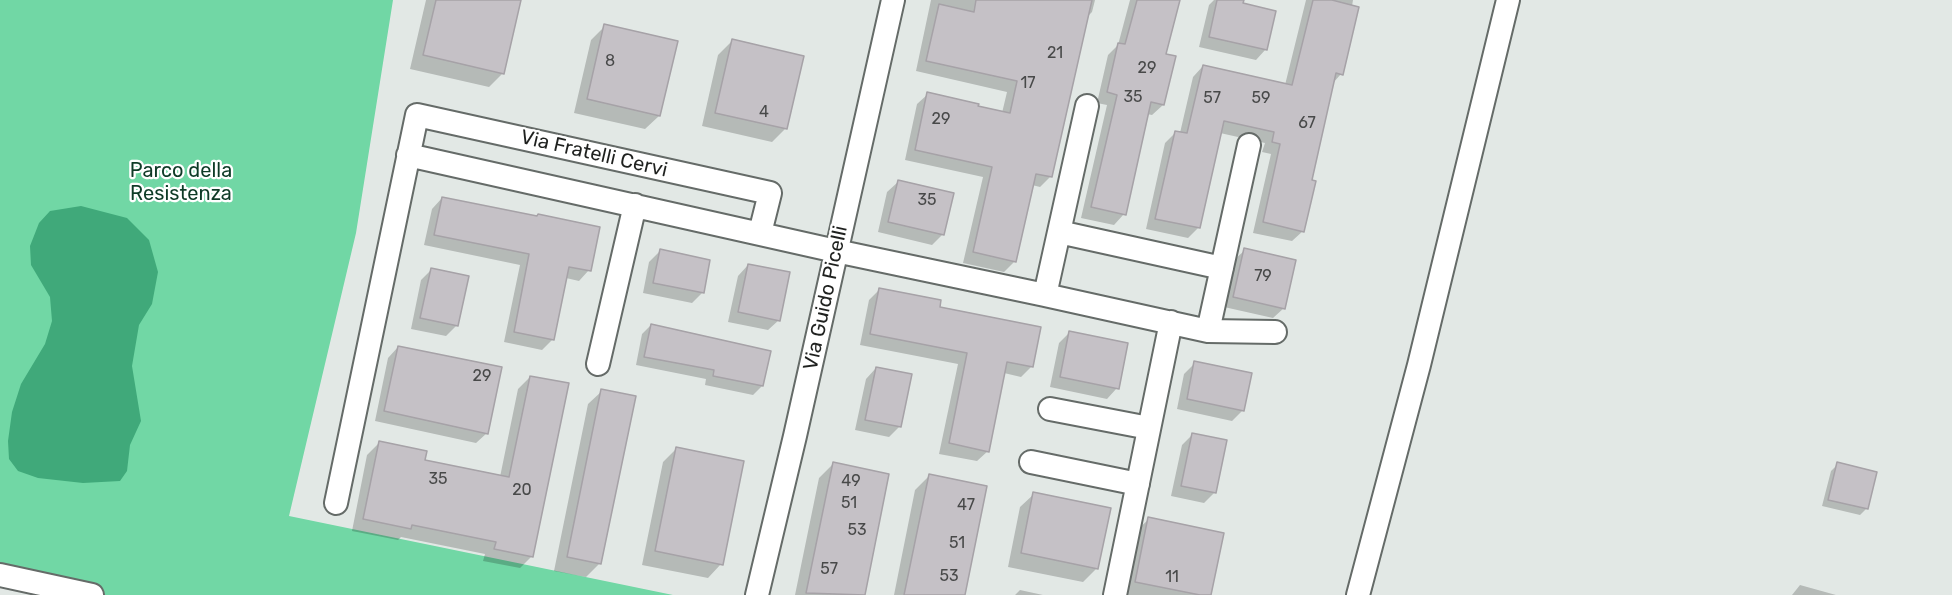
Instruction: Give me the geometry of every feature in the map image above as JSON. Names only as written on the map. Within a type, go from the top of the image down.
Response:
[{"type":"street","name":"Via Guido Picelli","points":[[757,595],[795,436],[892,0]]},
{"type":"street","points":[[1358,595],[1419,365],[1508,0]]},
{"type":"street","points":[[1045,295],[1087,106]]},
{"type":"street","name":"Via Fratelli Cervi","points":[[336,503],[417,115],[770,193],[760,234]]},
{"type":"street","points":[[1208,331],[1249,145]]},
{"type":"street","name":"Via Fratelli Cervi","points":[[408,155],[1208,331],[1275,332]]},
{"type":"street","name":"Via Fratelli Cervi","points":[[598,364],[635,205]]},
{"type":"street","points":[[1059,232],[1222,268]]},
{"type":"street","points":[[1115,595],[1171,322]]},
{"type":"street","points":[[1050,408],[1149,428]]},
{"type":"street","points":[[1031,462],[1138,483]]},
{"type":"street","points":[[0,575],[92,595]]},
{"type":"green space","name":"Parco della Resistenza","points":[[0,0],[393,0],[356,233],[289,516],[673,595],[102,595],[0,572]]},
{"type":"shaded area","points":[[81,206],[127,218],[149,240],[158,272],[152,304],[139,325],[132,366],[141,421],[130,445],[127,471],[120,481],[83,483],[38,478],[18,471],[9,459],[8,441],[12,412],[21,384],[45,344],[52,321],[50,297],[31,265],[30,246],[39,223],[50,211]]},
{"type":"building","points":[[436,0],[521,0],[504,74],[423,55]]},
{"type":"building","points":[[976,0],[1092,0],[1052,177],[1036,174],[1016,262],[973,252],[992,167],[915,150],[927,92],[1010,113],[1017,81],[926,61],[939,4],[974,12]]},
{"type":"building","points":[[1137,0],[1180,0],[1166,54],[1176,56],[1164,105],[1151,102],[1126,215],[1091,207],[1117,95],[1107,92],[1118,43],[1125,44]]},
{"type":"building","points":[[1217,0],[1244,0],[1243,3],[1276,11],[1267,50],[1209,37]]},
{"type":"building","points":[[1313,0],[1332,0],[1359,7],[1343,75],[1336,73],[1312,180],[1316,181],[1304,232],[1263,222],[1280,144],[1272,142],[1274,132],[1224,121],[1200,228],[1155,219],[1175,131],[1187,133],[1203,65],[1292,85]]},
{"type":"building","points":[[604,24],[678,41],[660,116],[587,99]]},
{"type":"building","points":[[732,39],[804,56],[787,129],[715,113]]},
{"type":"building","points":[[898,180],[954,193],[944,235],[888,222]]},
{"type":"building","points":[[442,197],[600,227],[591,271],[569,267],[554,340],[514,332],[529,254],[434,235]]},
{"type":"building","points":[[1244,248],[1296,260],[1285,309],[1233,297]]},
{"type":"building","points":[[660,249],[710,260],[704,293],[653,283]]},
{"type":"building","points":[[748,264],[790,272],[780,321],[738,312]]},
{"type":"building","points":[[431,268],[469,276],[458,326],[420,318]]},
{"type":"building","points":[[879,288],[941,300],[940,307],[1041,327],[1033,367],[1007,362],[989,452],[949,443],[967,353],[870,334]]},
{"type":"building","points":[[651,324],[771,351],[763,386],[713,376],[714,370],[644,357]]},
{"type":"building","points":[[1069,331],[1128,343],[1119,389],[1060,377]]},
{"type":"building","points":[[398,346],[502,367],[488,434],[384,411]]},
{"type":"building","points":[[1194,361],[1252,373],[1244,411],[1187,399]]},
{"type":"building","points":[[876,367],[912,374],[901,427],[865,420]]},
{"type":"building","points":[[530,376],[569,383],[533,557],[494,549],[496,542],[412,525],[411,529],[363,519],[379,441],[427,451],[425,460],[509,477]]},
{"type":"building","points":[[601,389],[636,396],[601,564],[567,557]]},
{"type":"building","points":[[1192,433],[1227,440],[1216,493],[1181,486]]},
{"type":"building","points":[[676,447],[744,461],[723,565],[655,551]]},
{"type":"building","points":[[833,462],[889,474],[865,595],[806,593]]},
{"type":"building","points":[[1837,462],[1877,472],[1868,509],[1828,500]]},
{"type":"building","points":[[929,474],[987,486],[965,595],[904,595]]},
{"type":"building","points":[[1033,492],[1111,508],[1098,569],[1021,553]]},
{"type":"building","points":[[1148,517],[1224,533],[1211,595],[1200,595],[1135,582]]}]
